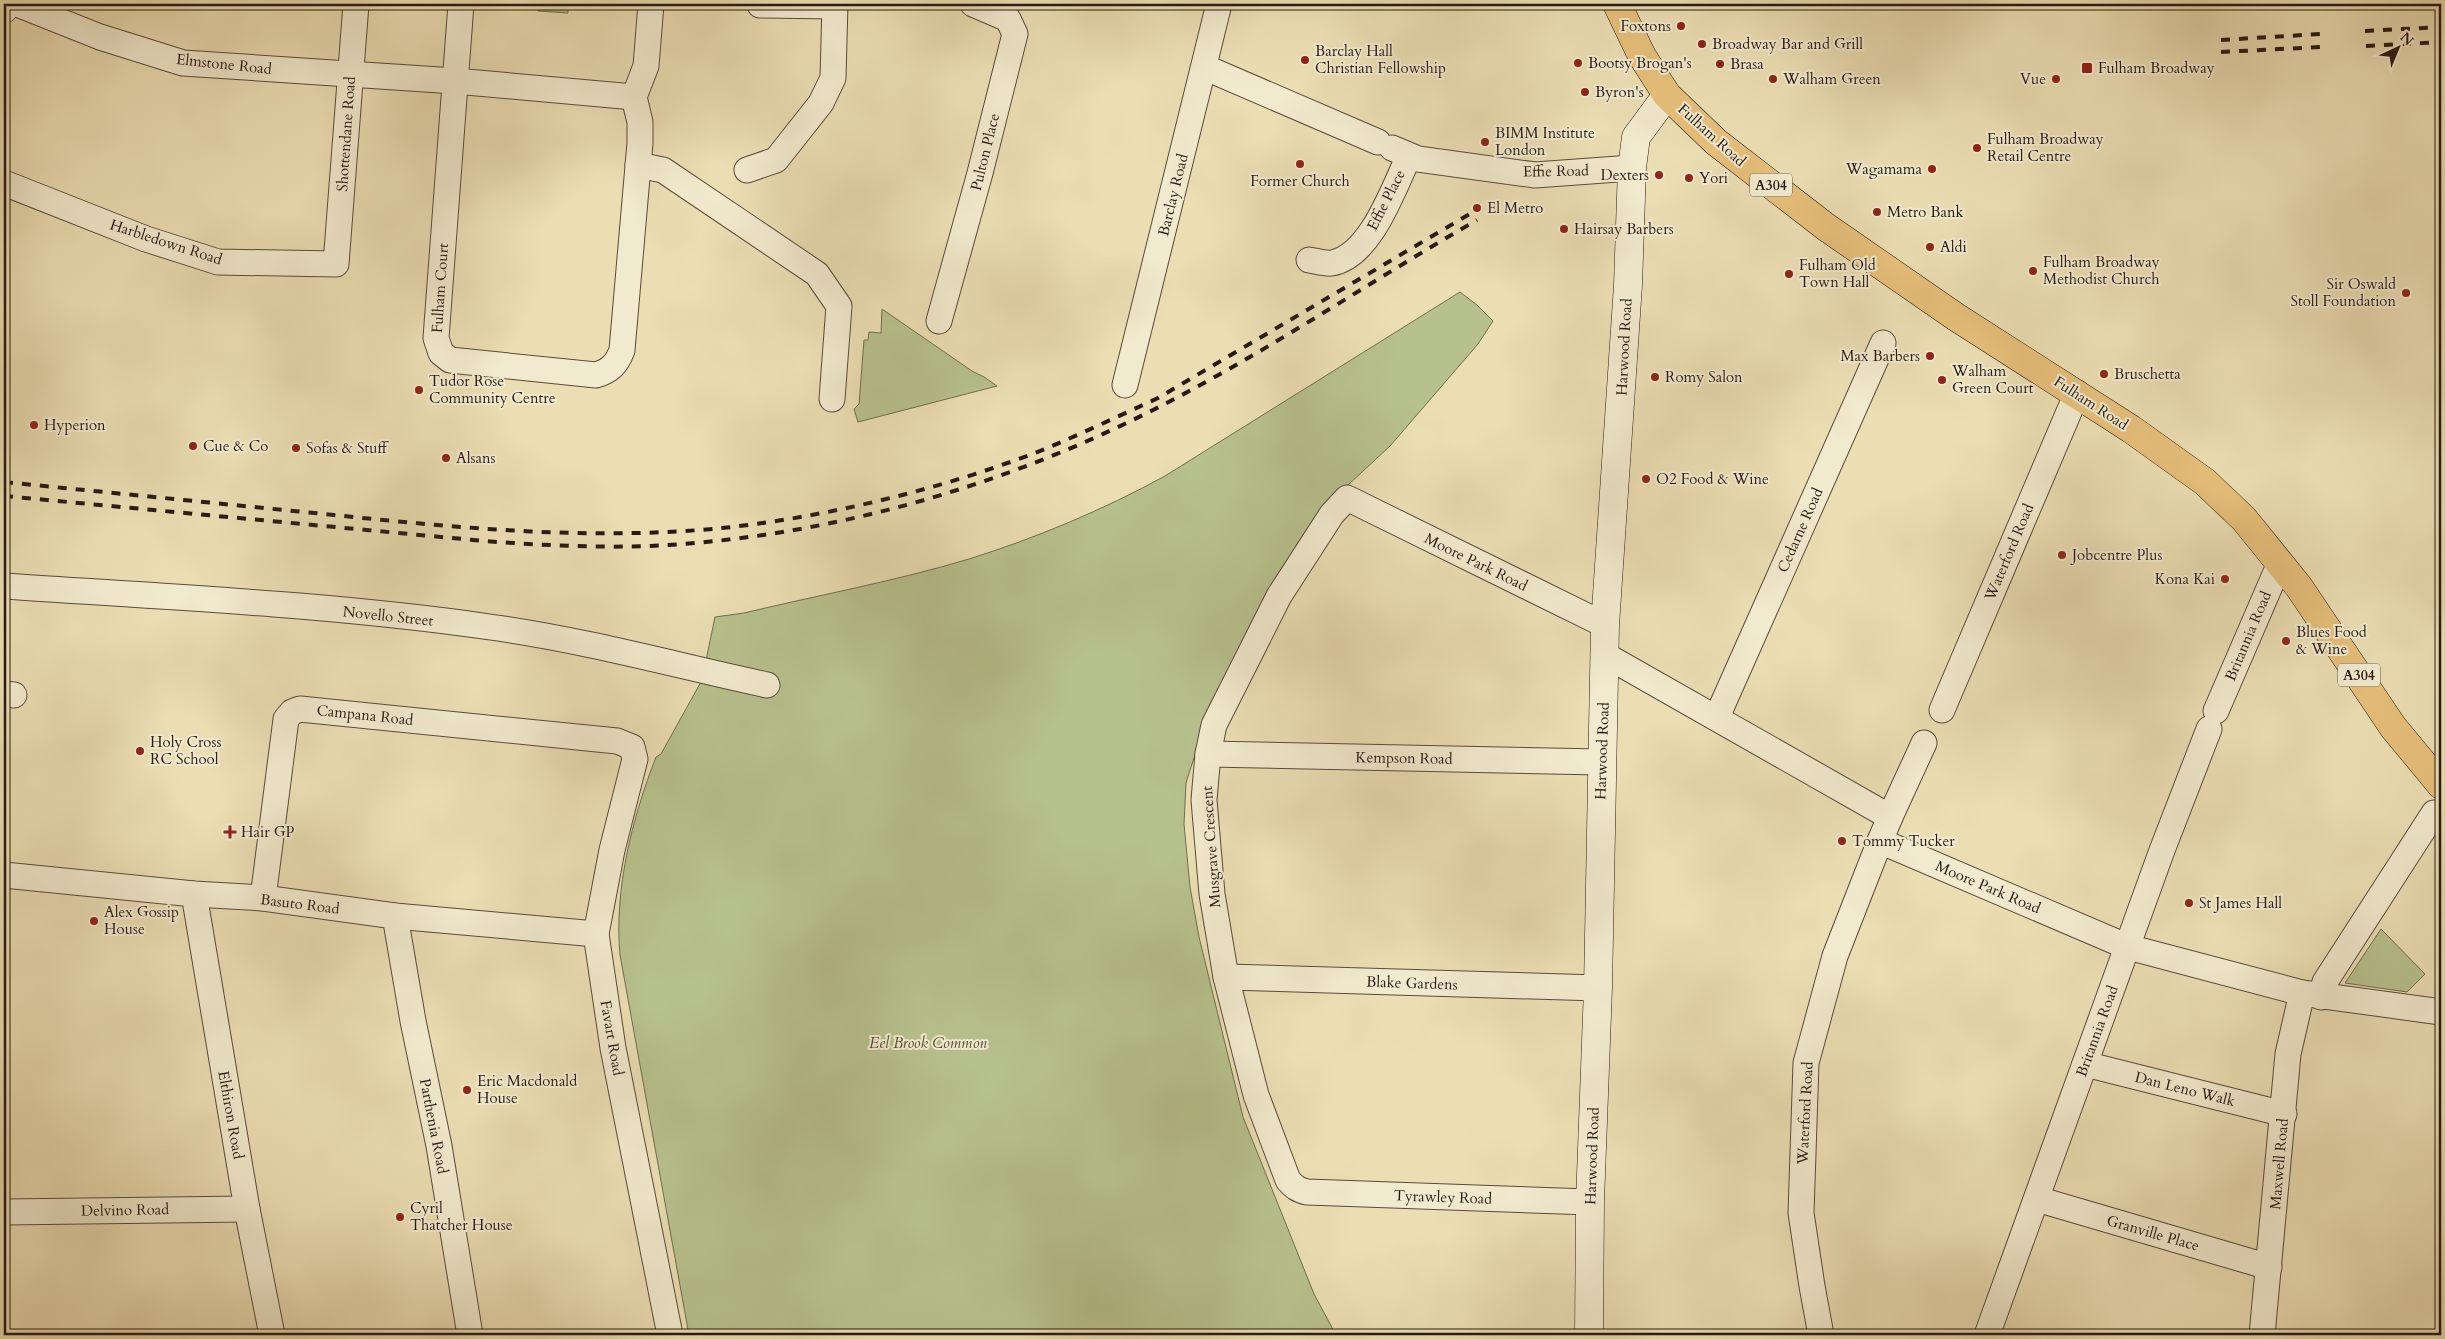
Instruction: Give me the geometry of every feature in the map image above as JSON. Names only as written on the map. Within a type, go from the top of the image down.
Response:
[{"type":"main road","points":[[4,9],[6,4]]},
{"type":"main road","name":"A304","points":[[1617,4],[1642,56],[1667,95]]},
{"type":"main road","points":[[1632,168],[1636,137],[1667,95]]},
{"type":"main road","name":"Fulham Road","points":[[1667,95],[1716,142],[1826,227],[1956,317],[2077,393],[2205,482],[2244,519],[2299,587],[2392,727],[2441,785]]},
{"type":"main road","name":"Harwood Road","points":[[1589,1335],[1590,1202],[1598,988],[1605,625],[1628,284],[1632,168]]},
{"type":"street","name":"Elmstone Road","points":[[17,4],[100,37],[183,63],[350,74]]},
{"type":"street","name":"Shottendane Road","points":[[336,264],[356,4]]},
{"type":"street","name":"Fulham Court","points":[[461,4],[436,338],[441,353],[450,360],[596,375],[611,368],[622,350],[638,166],[640,122],[634,96]]},
{"type":"street","points":[[350,74],[634,96],[646,66],[651,4]]},
{"type":"street","name":"Pulton Place","points":[[939,321],[978,182],[1015,34],[1008,20],[973,4]]},
{"type":"street","name":"Barclay Road","points":[[1125,385],[1219,4]]},
{"type":"street","points":[[747,170],[776,160],[821,103],[833,78],[835,5],[760,5]]},
{"type":"street","name":"Effie Road","points":[[1204,67],[1418,159],[1535,174],[1632,168]]},
{"type":"street","name":"Effie Place","points":[[1309,260],[1332,263],[1348,256],[1360,246],[1374,227],[1393,149]]},
{"type":"street","points":[[638,166],[663,170],[817,274],[839,306],[832,399]]},
{"type":"street","name":"Harbledown Road","points":[[4,183],[146,239],[218,262],[336,264]]},
{"type":"street","name":"Cedarne Road","points":[[1717,717],[1883,343]]},
{"type":"street","name":"Waterford Road","points":[[1942,710],[2077,393]]},
{"type":"street","name":"Moore Park Road","points":[[1347,498],[1605,625]]},
{"type":"street","name":"Musgrave Crescent","points":[[1296,1189],[1288,1180],[1256,1095],[1226,977],[1212,894],[1204,800],[1208,754],[1214,725],[1279,596],[1332,514],[1347,498]]},
{"type":"street","name":"Britannia Road","points":[[1987,1335],[2213,719],[2280,563]]},
{"type":"street","name":"Novello Street","points":[[4,586],[279,604],[489,627],[569,639],[767,685]]},
{"type":"street","points":[[1604,655],[1717,717],[1890,817]]},
{"type":"street","name":"Campana Road","points":[[263,898],[286,719],[292,712],[300,709],[628,744]]},
{"type":"street","points":[[1880,841],[1924,743]]},
{"type":"street","name":"Favart Road","points":[[628,744],[635,751],[635,759],[612,850],[596,934],[613,1048],[670,1335]]},
{"type":"street","name":"Kempson Road","points":[[1208,754],[1601,762]]},
{"type":"street","name":"Maxwell Road","points":[[2262,1335],[2284,1114],[2288,1054],[2311,995],[2325,982],[2434,813]]},
{"type":"street","name":"Waterford Road","points":[[1821,1335],[1801,1213],[1806,1063],[1835,956],[1880,841]]},
{"type":"street","name":"Moore Park Road","points":[[1880,841],[2128,947],[2311,995],[2441,1012]]},
{"type":"street","name":"Basuto Road","points":[[4,874],[194,894],[263,898],[395,916],[596,934]]},
{"type":"street","name":"Elthiron Road","points":[[194,894],[247,1209],[272,1335]]},
{"type":"street","name":"Parthenia Road","points":[[395,916],[412,1020],[439,1146],[470,1335]]},
{"type":"street","name":"Blake Gardens","points":[[1226,977],[1598,988]]},
{"type":"street","name":"Dan Leno Walk","points":[[2085,1064],[2284,1114]]},
{"type":"street","name":"Tyrawley Road","points":[[1296,1189],[1307,1192],[1590,1202]]},
{"type":"street","name":"Granville Place","points":[[2037,1199],[2269,1267]]},
{"type":"street","name":"Delvino Road","points":[[4,1212],[247,1209]]},
{"type":"green space","points":[[538,4],[568,4],[568,13],[538,11]]},
{"type":"green space","name":"Eel Brook Common","points":[[1460,292],[1493,321],[1478,344],[1390,446],[1320,511],[1300,541],[1279,575],[1206,720],[1186,783],[1184,824],[1190,887],[1199,937],[1243,1117],[1314,1294],[1336,1335],[689,1335],[620,955],[619,930],[622,880],[632,829],[639,805],[656,757],[661,754],[702,680],[715,617],[744,613],[941,567],[994,551],[1069,522],[1165,476]]},
{"type":"green space","points":[[882,309],[997,386],[858,422],[854,409],[859,404],[864,340],[868,340],[869,332],[881,333]]},
{"type":"green space","points":[[2381,929],[2425,974],[2407,992],[2345,983]]},
{"type":"railway","points":[[2365,31],[2441,27]]},
{"type":"railway","points":[[2221,40],[2320,34]]},
{"type":"railway","points":[[2366,46],[2441,42]]},
{"type":"railway","points":[[2221,52],[2321,47]]},
{"type":"railway","points":[[4,482],[381,520],[523,531],[570,533],[664,532],[712,529],[795,518],[881,500],[966,477],[1045,449],[1088,430],[1158,398],[1473,212]]},
{"type":"railway","points":[[4,496],[484,541],[609,547],[715,541],[845,520],[909,504],[972,485],[1034,463],[1094,438],[1153,410],[1276,342],[1477,220]]},
{"type":"place","name":"Foxtons","points":[[1681,26]]},
{"type":"place","name":"Broadway Bar and Grill","points":[[1702,44]]},
{"type":"place","name":"Barclay Hall Christian Fellowship","points":[[1305,60]]},
{"type":"place","name":"Bootsy Brogan's","points":[[1578,63]]},
{"type":"place","name":"Brasa","points":[[1720,64]]},
{"type":"place","name":"Fulham Broadway","points":[[2087,68]]},
{"type":"place","name":"Walham Green","points":[[1773,79]]},
{"type":"place","name":"Vue","points":[[2056,79]]},
{"type":"place","name":"Byron's","points":[[1585,92]]},
{"type":"place","name":"BIMM Institute London","points":[[1485,142]]},
{"type":"place","name":"Fulham Broadway Retail Centre","points":[[1977,148]]},
{"type":"place","name":"Former Church","points":[[1300,164]]},
{"type":"place","name":"Wagamama","points":[[1932,169]]},
{"type":"place","name":"Dexters","points":[[1659,175]]},
{"type":"place","name":"Yori","points":[[1689,178]]},
{"type":"place","name":"El Metro","points":[[1477,208]]},
{"type":"place","name":"Metro Bank","points":[[1877,212]]},
{"type":"place","name":"Hairsay Barbers","points":[[1564,229]]},
{"type":"place","name":"Aldi","points":[[1930,247]]},
{"type":"place","name":"Fulham Broadway Methodist Church","points":[[2033,271]]},
{"type":"place","name":"Fulham Old Town Hall","points":[[1789,274]]},
{"type":"place","name":"Sir Oswald Stoll Foundation","points":[[2406,293]]},
{"type":"place","name":"Max Barbers","points":[[1930,356]]},
{"type":"place","name":"Bruschetta","points":[[2104,374]]},
{"type":"place","name":"Romy Salon","points":[[1655,377]]},
{"type":"place","name":"Walham Green Court","points":[[1942,380]]},
{"type":"place","name":"Tudor Rose Community Centre","points":[[419,390]]},
{"type":"place","name":"Hyperion","points":[[34,425]]},
{"type":"place","name":"Cue & Co","points":[[193,446]]},
{"type":"place","name":"Sofas & Stuff","points":[[296,448]]},
{"type":"place","name":"Alsans","points":[[446,458]]},
{"type":"place","name":"O2 Food & Wine","points":[[1646,479]]},
{"type":"place","name":"Jobcentre Plus","points":[[2062,555]]},
{"type":"place","name":"Kona Kai","points":[[2225,579]]},
{"type":"place","name":"Blues Food & Wine","points":[[2286,641]]},
{"type":"place","name":"Holy Cross RC School","points":[[140,751]]},
{"type":"place","name":"Hair GP","points":[[230,832]]},
{"type":"place","name":"Tommy Tucker","points":[[1842,841]]},
{"type":"place","name":"St James Hall","points":[[2189,903]]},
{"type":"place","name":"Alex Gossip House","points":[[94,921]]},
{"type":"place","name":"Eric Macdonald House","points":[[467,1090]]},
{"type":"place","name":"Cyril Thatcher House","points":[[400,1217]]}]
